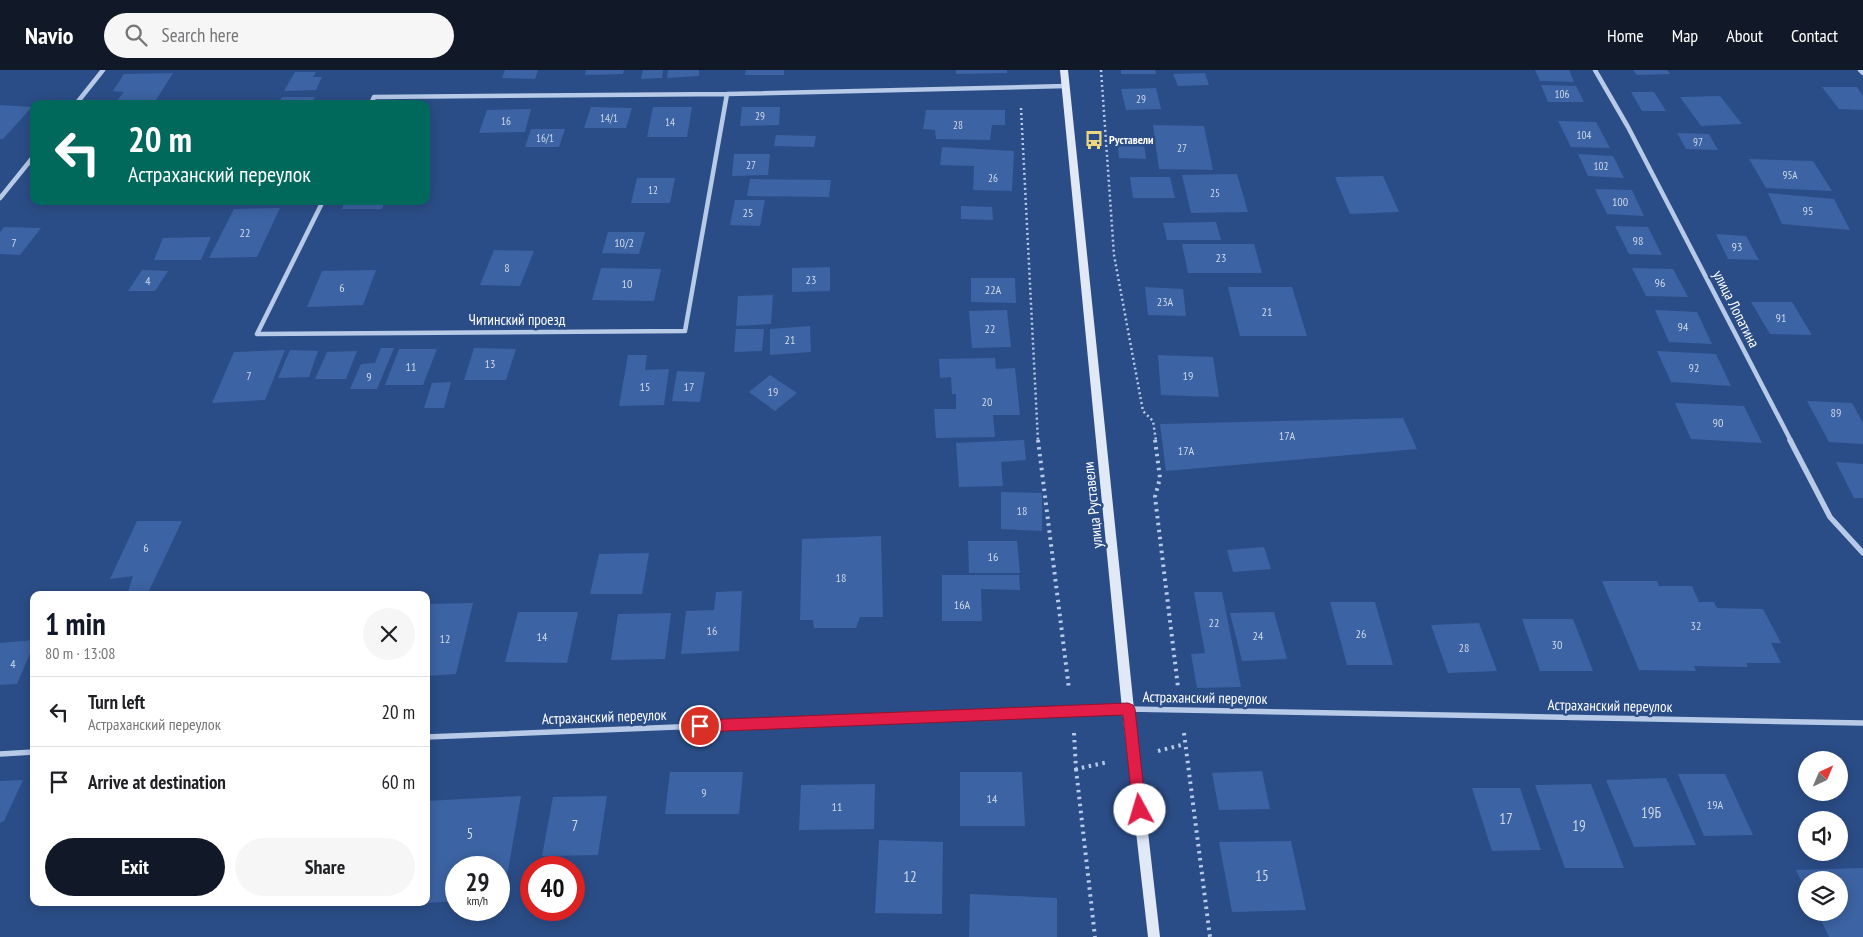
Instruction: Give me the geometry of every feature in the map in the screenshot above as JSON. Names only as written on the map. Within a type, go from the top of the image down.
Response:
[{"type":"street","points":[[79,100],[103,70]]},
{"type":"street","name":"улица Руставели","points":[[1064,70],[1128,709],[1154,937]]},
{"type":"street","name":"улица Лопатина","points":[[1595,70],[1628,127],[1830,517],[1863,553]]},
{"type":"street","points":[[1860,70],[1863,73]]},
{"type":"street","points":[[373,100],[374,97],[727,94],[1066,86]]},
{"type":"street","name":"Читинский проезд","points":[[321,205],[257,334],[685,331],[727,94]]},
{"type":"street","points":[[0,198],[30,161]]},
{"type":"street","name":"Астраханский переулок","points":[[430,737],[1128,709],[1863,723]]},
{"type":"street","points":[[0,754],[30,752]]},
{"type":"path","points":[[1101,70],[1114,255],[1143,411],[1153,421],[1160,478],[1155,497],[1180,710],[1210,937]]},
{"type":"path","points":[[1020,87],[1036,424],[1072,711],[1076,769],[1095,937]]},
{"type":"path","points":[[1076,769],[1185,744]]},
{"type":"building","points":[[505,70],[538,70],[535,79],[502,78]]},
{"type":"building","points":[[586,70],[624,70],[623,74],[585,75]]},
{"type":"building","points":[[643,70],[663,70],[662,78],[641,79]]},
{"type":"building","points":[[668,70],[699,70],[699,76],[667,78]]},
{"type":"building","points":[[746,70],[784,70],[784,75],[745,75]]},
{"type":"building","points":[[956,70],[1007,70],[1007,73],[956,74]]},
{"type":"building","points":[[1121,70],[1155,70],[1156,74],[1121,74]]},
{"type":"building","points":[[1535,70],[1569,70],[1574,82],[1540,81]]},
{"type":"building","points":[[1633,70],[1667,70],[1670,74],[1637,75]]},
{"type":"building","points":[[295,72],[316,72],[313,77],[322,77],[316,90],[284,91]]},
{"type":"building","points":[[173,73],[156,100],[117,100],[124,92],[113,91],[124,74]]},
{"type":"building","points":[[1205,73],[1209,85],[1178,86],[1173,74]]},
{"type":"building","points":[[1541,85],[1576,86],[1584,102],[1548,102]]},
{"type":"building","points":[[1822,87],[1857,87],[1863,96],[1863,110],[1839,109]]},
{"type":"building","points":[[1156,88],[1161,109],[1126,110],[1121,89]]},
{"type":"building","points":[[1631,92],[1654,92],[1666,111],[1642,111]]},
{"type":"building","points":[[1720,96],[1742,124],[1701,126],[1680,97]]},
{"type":"building","points":[[282,97],[315,97],[314,100],[280,100]]},
{"type":"building","points":[[0,105],[30,107],[30,109],[3,139],[0,139]]},
{"type":"building","points":[[591,107],[632,108],[626,128],[584,128]]},
{"type":"building","points":[[653,107],[692,107],[687,137],[647,137]]},
{"type":"building","points":[[742,107],[780,107],[779,125],[740,126]]},
{"type":"building","points":[[531,109],[525,132],[479,133],[487,110]]},
{"type":"building","points":[[926,110],[1005,110],[1005,125],[992,125],[990,140],[936,139],[935,130],[923,129]]},
{"type":"building","points":[[1558,121],[1596,122],[1610,148],[1571,147]]},
{"type":"building","points":[[1153,125],[1204,126],[1213,170],[1159,169]]},
{"type":"building","points":[[531,129],[565,129],[559,147],[525,147]]},
{"type":"building","points":[[1677,133],[1709,134],[1718,150],[1686,149]]},
{"type":"building","points":[[776,135],[816,136],[814,147],[774,146]]},
{"type":"building","points":[[1117,136],[1143,136],[1146,159],[1119,158]]},
{"type":"building","points":[[942,147],[1014,151],[1012,191],[973,190],[974,166],[940,165]]},
{"type":"building","points":[[734,154],[770,154],[768,175],[732,176]]},
{"type":"building","points":[[1578,154],[1613,156],[1624,178],[1588,176]]},
{"type":"building","points":[[1749,159],[1813,161],[1832,191],[1766,188]]},
{"type":"building","points":[[1237,174],[1248,212],[1191,213],[1182,175]]},
{"type":"building","points":[[1383,176],[1399,212],[1350,214],[1335,177]]},
{"type":"building","points":[[1130,177],[1170,177],[1175,198],[1133,198]]},
{"type":"building","points":[[637,178],[675,178],[670,203],[631,203]]},
{"type":"building","points":[[750,179],[831,180],[829,197],[747,196]]},
{"type":"building","points":[[1595,189],[1632,190],[1644,216],[1607,214]]},
{"type":"building","points":[[1768,193],[1834,199],[1850,230],[1782,224]]},
{"type":"building","points":[[735,200],[765,200],[760,226],[730,225]]},
{"type":"building","points":[[344,205],[384,205],[382,209],[342,209]]},
{"type":"building","points":[[961,206],[992,207],[993,220],[961,219]]},
{"type":"building","points":[[280,208],[257,257],[209,258],[234,209]]},
{"type":"building","points":[[1216,222],[1221,240],[1167,240],[1163,223]]},
{"type":"building","points":[[1615,226],[1648,227],[1662,255],[1629,254]]},
{"type":"building","points":[[4,227],[41,228],[20,255],[0,254],[0,232]]},
{"type":"building","points":[[608,232],[645,232],[639,254],[602,253]]},
{"type":"building","points":[[1716,234],[1746,236],[1759,260],[1728,259]]},
{"type":"building","points":[[211,237],[201,260],[154,260],[163,238]]},
{"type":"building","points":[[1182,244],[1254,244],[1262,273],[1188,273]]},
{"type":"building","points":[[494,250],[534,251],[520,286],[480,285]]},
{"type":"building","points":[[830,267],[830,291],[792,292],[792,268]]},
{"type":"building","points":[[601,268],[661,269],[654,301],[592,300]]},
{"type":"building","points":[[1632,268],[1673,269],[1688,297],[1646,296]]},
{"type":"building","points":[[142,270],[168,271],[155,291],[128,291]]},
{"type":"building","points":[[376,270],[363,305],[307,307],[322,271]]},
{"type":"building","points":[[971,278],[1015,278],[1016,303],[971,302]]},
{"type":"building","points":[[1145,287],[1183,289],[1186,316],[1148,315]]},
{"type":"building","points":[[1228,287],[1292,287],[1307,336],[1240,336]]},
{"type":"building","points":[[773,295],[771,324],[736,326],[738,296]]},
{"type":"building","points":[[1751,302],[1792,302],[1812,335],[1770,334]]},
{"type":"building","points":[[1007,310],[1011,347],[972,348],[969,311]]},
{"type":"building","points":[[1655,310],[1697,312],[1712,344],[1669,342]]},
{"type":"building","points":[[810,326],[811,352],[770,355],[770,329]]},
{"type":"building","points":[[736,329],[764,329],[762,351],[734,352]]},
{"type":"building","points":[[381,348],[394,348],[377,389],[350,389],[361,364],[375,363]]},
{"type":"building","points":[[474,348],[516,349],[506,380],[464,380]]},
{"type":"building","points":[[399,349],[437,349],[423,385],[385,385]]},
{"type":"building","points":[[285,350],[265,400],[212,403],[234,352]]},
{"type":"building","points":[[290,350],[318,351],[309,377],[278,378]]},
{"type":"building","points":[[357,351],[346,379],[315,379],[327,352]]},
{"type":"building","points":[[1657,351],[1716,354],[1731,386],[1671,382]]},
{"type":"building","points":[[628,355],[647,355],[645,370],[669,369],[664,405],[619,406]]},
{"type":"building","points":[[1158,355],[1213,357],[1219,397],[1161,395]]},
{"type":"building","points":[[995,358],[996,369],[1015,368],[1020,415],[993,415],[995,437],[936,438],[934,409],[956,409],[956,394],[952,394],[951,377],[940,378],[939,359]]},
{"type":"building","points":[[677,371],[705,372],[700,402],[672,401]]},
{"type":"building","points":[[770,375],[797,393],[775,411],[749,392]]},
{"type":"building","points":[[451,382],[444,408],[424,408],[432,383]]},
{"type":"building","points":[[1807,401],[1852,403],[1863,423],[1863,444],[1829,442]]},
{"type":"building","points":[[1675,403],[1744,406],[1762,443],[1691,439]]},
{"type":"building","points":[[1403,418],[1417,449],[1166,471],[1160,424]]},
{"type":"building","points":[[1024,440],[1026,460],[1001,462],[1003,486],[959,487],[956,443]]},
{"type":"building","points":[[1836,462],[1863,464],[1863,498],[1854,498]]},
{"type":"building","points":[[1001,492],[1042,493],[1042,531],[1001,529]]},
{"type":"building","points":[[137,521],[182,521],[149,591],[128,591],[133,576],[110,579]]},
{"type":"building","points":[[881,536],[883,617],[860,617],[856,628],[814,628],[813,620],[800,620],[802,539]]},
{"type":"building","points":[[968,541],[1017,541],[1020,573],[969,573]]},
{"type":"building","points":[[1264,547],[1271,569],[1233,572],[1227,550]]},
{"type":"building","points":[[649,553],[642,594],[590,594],[599,554]]},
{"type":"building","points":[[942,575],[1019,575],[1020,590],[981,589],[982,621],[942,621]]},
{"type":"building","points":[[1602,581],[1657,581],[1659,586],[1692,586],[1699,602],[1714,602],[1717,608],[1763,609],[1781,643],[1771,643],[1781,663],[1746,663],[1748,667],[1694,666],[1696,671],[1639,670]]},
{"type":"building","points":[[742,591],[739,651],[681,654],[686,611],[714,610],[716,592]]},
{"type":"building","points":[[1194,592],[1222,592],[1241,687],[1197,688],[1191,654],[1205,653]]},
{"type":"building","points":[[1330,602],[1375,602],[1393,665],[1347,665]]},
{"type":"building","points":[[473,603],[456,674],[430,676],[430,604]]},
{"type":"building","points":[[518,612],[578,612],[567,663],[505,662]]},
{"type":"building","points":[[1274,612],[1287,659],[1242,661],[1230,613]]},
{"type":"building","points":[[671,613],[665,659],[611,660],[618,614]]},
{"type":"building","points":[[1522,619],[1573,619],[1593,671],[1540,671]]},
{"type":"building","points":[[1479,623],[1497,671],[1448,673],[1431,625]]},
{"type":"building","points":[[30,640],[30,653],[17,684],[0,685],[0,643]]},
{"type":"building","points":[[1262,771],[1270,809],[1219,810],[1212,773]]},
{"type":"building","points":[[670,772],[743,772],[739,814],[665,814]]},
{"type":"building","points":[[960,772],[1022,772],[1025,826],[960,826]]},
{"type":"building","points":[[1678,774],[1725,774],[1753,835],[1704,836]]},
{"type":"building","points":[[1666,778],[1696,845],[1634,847],[1606,780]]},
{"type":"building","points":[[23,780],[4,821],[0,823],[0,781]]},
{"type":"building","points":[[875,784],[874,829],[799,830],[801,785]]},
{"type":"building","points":[[1591,784],[1624,868],[1565,868],[1535,785]]},
{"type":"building","points":[[1472,788],[1520,788],[1541,850],[1492,851]]},
{"type":"building","points":[[521,796],[510,859],[510,856],[445,856],[445,902],[430,903],[430,801]]},
{"type":"building","points":[[607,796],[598,855],[542,856],[553,797]]},
{"type":"building","points":[[879,840],[943,842],[942,914],[875,913]]},
{"type":"building","points":[[1291,841],[1306,910],[1232,912],[1219,842]]},
{"type":"building","points":[[1863,868],[1863,937],[1829,937],[1821,921],[1848,921],[1848,871],[1798,871],[1798,874],[1796,870]]},
{"type":"building","points":[[970,894],[1057,898],[1057,937],[969,937]]},
{"type":"place","name":"Руставели","points":[[1094,140]]},
{"type":"route","points":[[700,726],[1128,709],[1140,810]]}]
